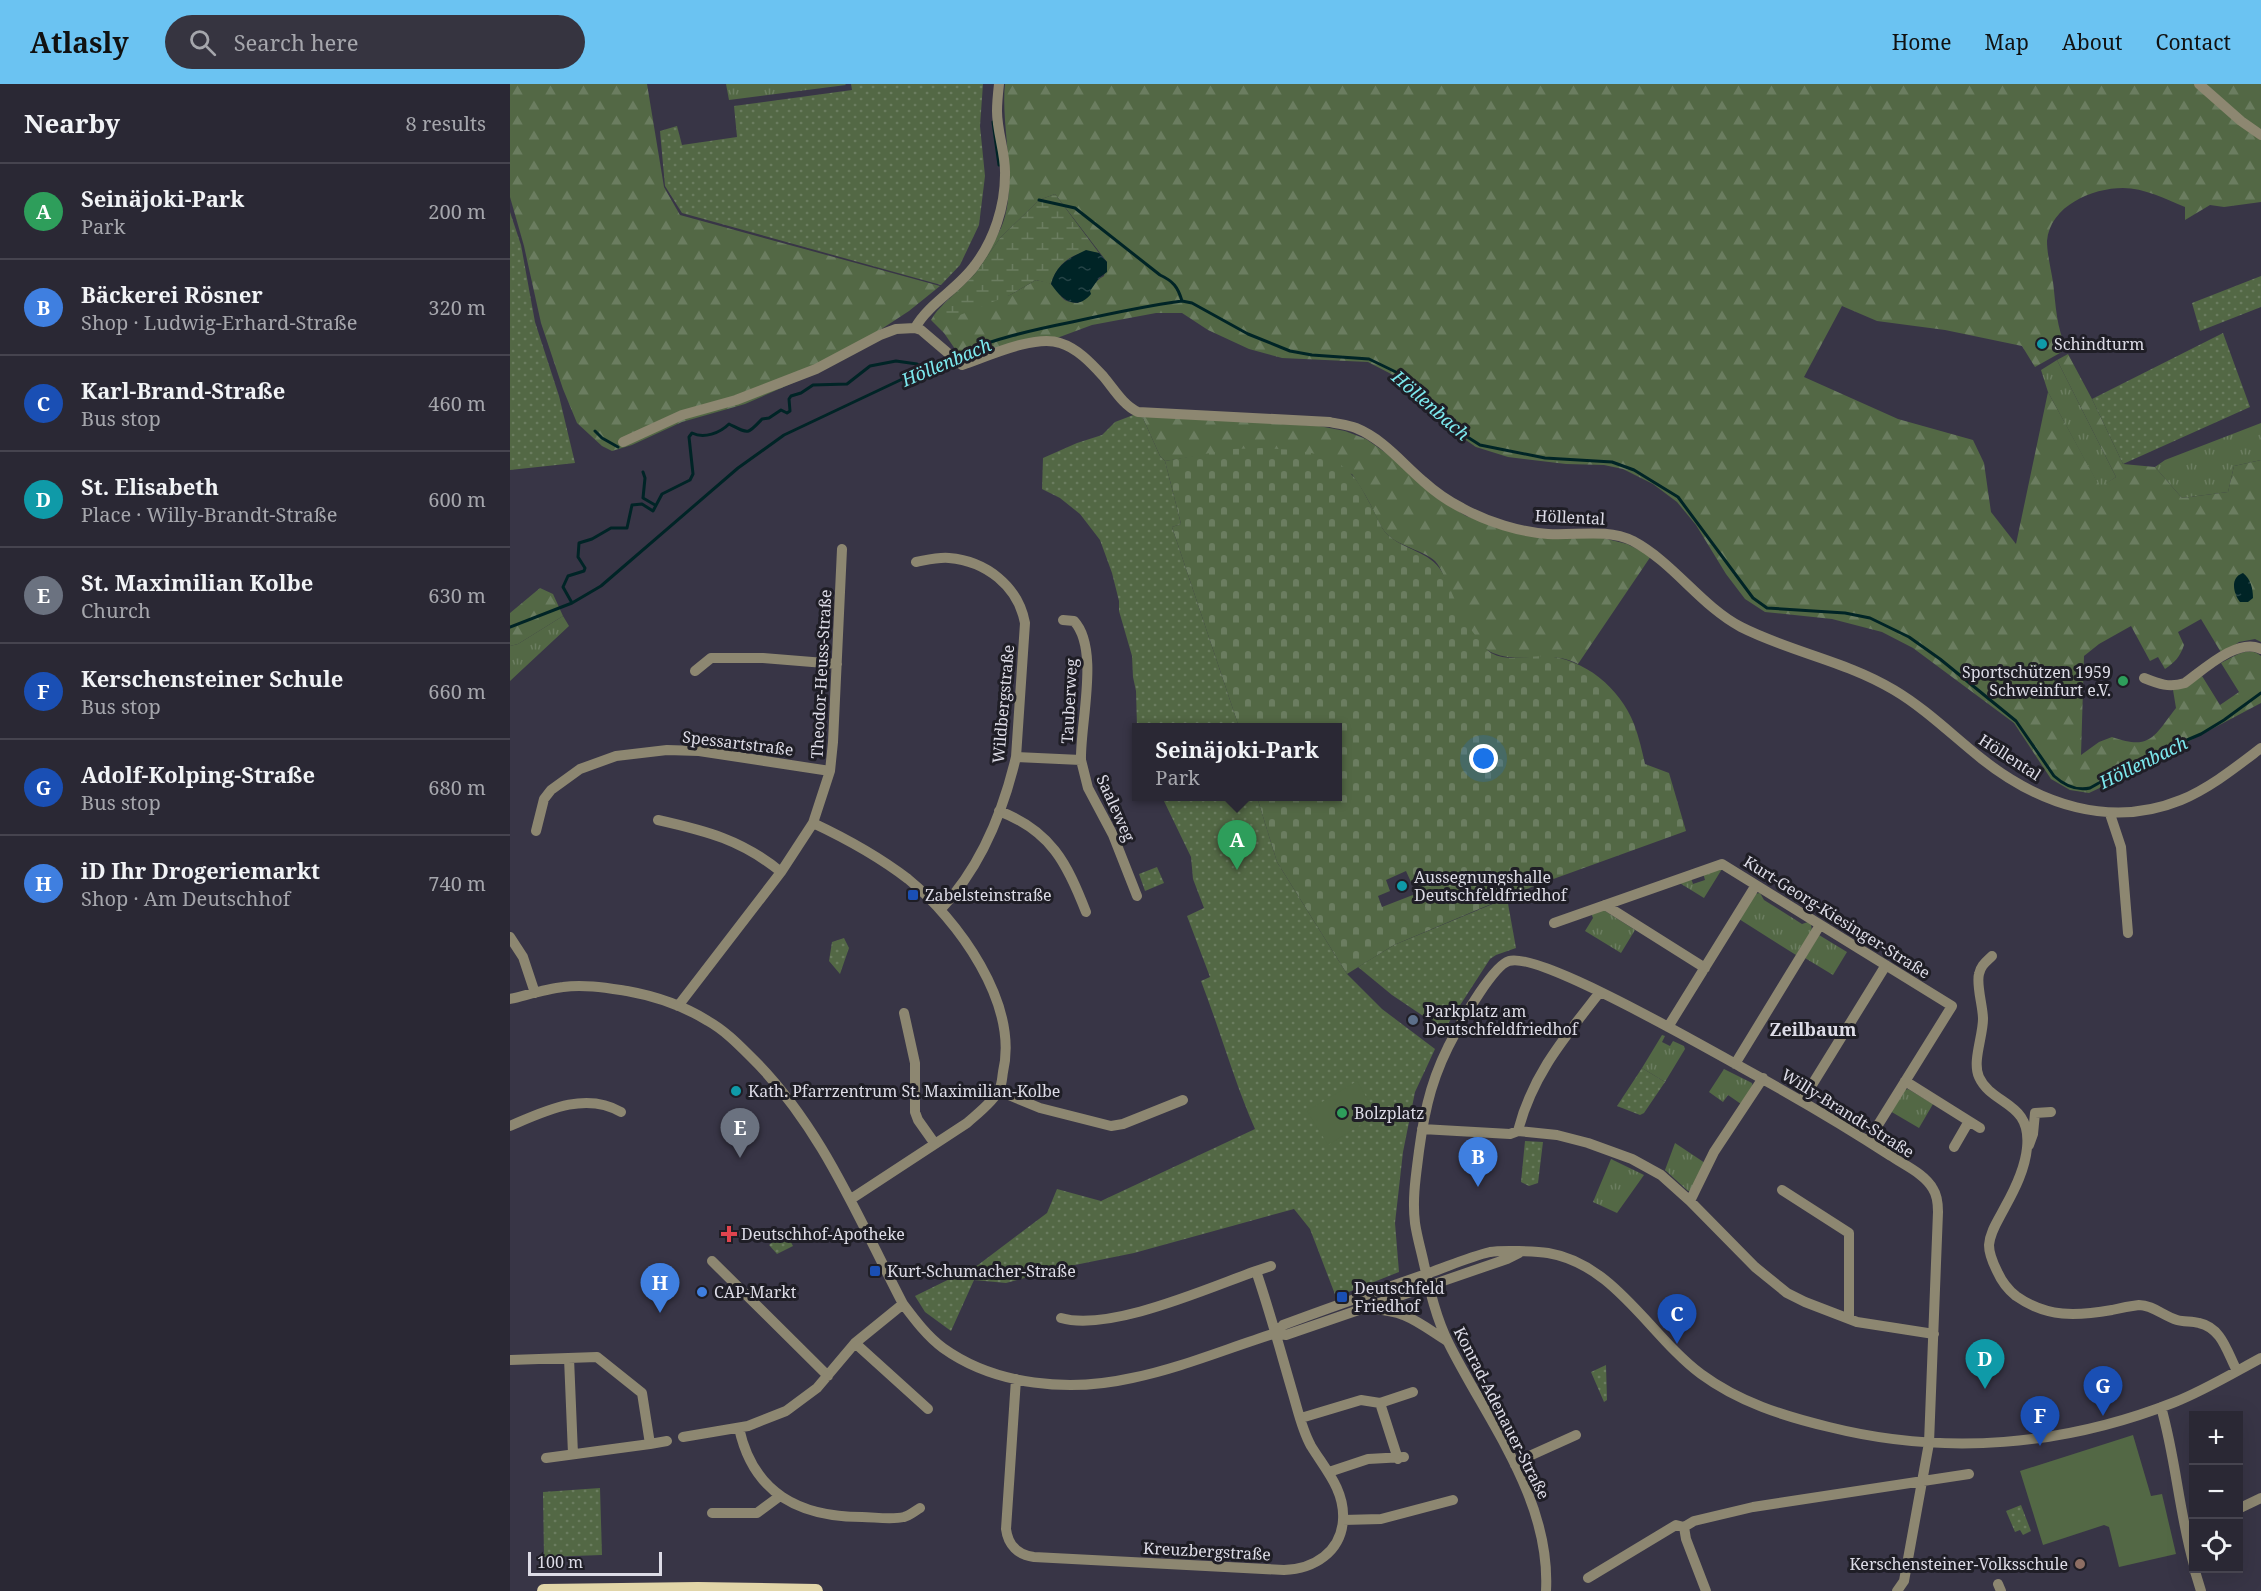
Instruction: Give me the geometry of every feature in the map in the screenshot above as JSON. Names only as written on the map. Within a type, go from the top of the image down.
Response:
[{"type":"main road","points":[[544,1591],[698,1589],[816,1591]]},
{"type":"street","points":[[623,442],[682,415],[736,400],[816,369],[880,335],[896,329],[915,328],[920,319],[976,265],[997,222],[1006,173],[997,111],[999,84]]},
{"type":"street","points":[[2199,84],[2241,121],[2261,135]]},
{"type":"street","name":"Höllental","points":[[915,328],[951,354],[962,365],[1024,345],[1053,341],[1069,347],[1088,360],[1124,402],[1138,412],[1330,422],[1355,428],[1374,438],[1397,455],[1423,481],[1446,499],[1481,517],[1507,526],[1548,534],[1605,533],[1630,539],[1655,554],[1704,599],[1738,625],[1861,672],[1895,690],[1983,760],[2023,785],[2075,808],[2110,814],[2149,810],[2182,800],[2225,775],[2261,748]]},
{"type":"street","name":"Theodor-Heuss-Straße","points":[[678,1006],[781,872],[813,823],[830,771],[835,717],[842,549]]},
{"type":"street","name":"Wildbergstraße","points":[[916,562],[947,557],[976,564],[1002,580],[1019,602],[1025,623],[1016,757],[999,811],[978,858],[960,887],[941,909]]},
{"type":"street","name":"Tauberweg","points":[[1063,620],[1074,621],[1078,625],[1087,654],[1081,760]]},
{"type":"street","points":[[2144,678],[2160,684],[2177,686],[2240,647],[2253,645],[2261,649]]},
{"type":"street","points":[[695,670],[711,658],[763,658],[837,664]]},
{"type":"street","name":"Spessartstraße","points":[[536,831],[544,799],[551,790],[580,769],[616,756],[667,750],[699,751],[830,771]]},
{"type":"street","name":"Saaleweg","points":[[1016,757],[1081,760],[1088,788],[1113,834],[1137,896]]},
{"type":"street","points":[[999,811],[1025,823],[1057,852],[1072,877],[1086,912]]},
{"type":"street","points":[[2110,814],[2121,847],[2128,933]]},
{"type":"street","points":[[658,820],[725,837],[749,849],[781,872]]},
{"type":"street","points":[[813,823],[874,855],[907,879],[941,909],[976,956],[989,983],[998,1009],[1006,1047],[999,1091],[967,1123],[850,1199]]},
{"type":"street","name":"Kurt-Georg-Kiesinger-Straße","points":[[1554,922],[1722,864],[1952,1006],[1868,1141]]},
{"type":"street","points":[[1668,1027],[1756,885]]},
{"type":"street","points":[[1605,905],[1705,968]]},
{"type":"street","points":[[1735,1064],[1820,925]]},
{"type":"street","points":[[510,937],[523,957],[534,993]]},
{"type":"street","points":[[1992,956],[1982,965],[1978,977],[1983,1018],[1977,1071],[1984,1086],[2013,1107],[2021,1116],[2026,1130],[2027,1148]]},
{"type":"street","name":"Willy-Brandt-Straße","points":[[1514,960],[1526,961],[1558,972],[1668,1027],[1762,1078],[1868,1141],[1920,1176],[1935,1190],[1938,1212],[1929,1443],[1904,1581],[1897,1591]]},
{"type":"street","name":"Konrad-Adenauer-Straße","points":[[1514,960],[1502,964],[1486,985],[1450,1042],[1428,1095],[1415,1174],[1414,1207],[1416,1231],[1428,1286],[1447,1341],[1525,1485],[1540,1527],[1547,1590]]},
{"type":"street","points":[[1802,1101],[1887,965]]},
{"type":"street","points":[[510,999],[563,987],[593,987],[645,995],[678,1006],[725,1032],[758,1064],[801,1118],[850,1199],[903,1304],[914,1320],[943,1348],[980,1367],[1016,1379],[1058,1384],[1117,1381],[1176,1367],[1276,1333],[1286,1335],[1519,1253]]},
{"type":"street","points":[[1518,1131],[1527,1101],[1540,1073],[1600,992]]},
{"type":"street","points":[[904,1013],[915,1063],[915,1112],[934,1144]]},
{"type":"street","points":[[1690,1201],[1714,1152],[1762,1078]]},
{"type":"street","points":[[1905,1081],[1980,1128]]},
{"type":"street","points":[[999,1091],[1040,1108],[1112,1126],[1131,1121],[1183,1100]]},
{"type":"street","points":[[510,1126],[557,1107],[585,1103],[610,1106],[621,1112]]},
{"type":"street","points":[[2051,1112],[2036,1113],[2033,1134],[2015,1188],[1992,1232],[1990,1241],[1994,1264],[2009,1290],[2035,1306],[2058,1314],[2072,1315],[2139,1305],[2149,1307],[2182,1322],[2199,1323],[2211,1329],[2223,1340],[2237,1371]]},
{"type":"street","points":[[1954,1147],[1969,1121]]},
{"type":"street","points":[[1422,1129],[1510,1134],[1518,1131],[1557,1135],[1615,1152],[1661,1174],[1755,1267],[1787,1293],[1857,1322],[1890,1329],[1934,1334]]},
{"type":"street","points":[[1782,1190],[1849,1233],[1849,1318]]},
{"type":"street","points":[[1276,1333],[1282,1325],[1491,1252],[1540,1252],[1575,1260],[1592,1270],[1691,1366],[1712,1382],[1741,1398],[1775,1413],[1866,1436],[1972,1445],[2039,1438],[2088,1429],[2161,1407],[2261,1358]]},
{"type":"street","points":[[712,1261],[828,1377]]},
{"type":"street","points":[[1061,1318],[1084,1321],[1117,1316],[1148,1308],[1271,1266]]},
{"type":"street","name":"Kreuzbergstraße","points":[[1016,1379],[1006,1528],[1013,1547],[1023,1554],[1034,1557],[1294,1570],[1318,1562],[1331,1552],[1339,1539],[1343,1520],[1339,1492],[1310,1444],[1256,1271]]},
{"type":"street","points":[[683,1437],[740,1428],[786,1411],[809,1395],[828,1377],[855,1343],[884,1317],[903,1304]]},
{"type":"street","points":[[1355,1311],[1380,1309],[1403,1314],[1447,1341]]},
{"type":"street","points":[[855,1343],[928,1409]]},
{"type":"street","points":[[510,1360],[597,1357],[642,1393],[650,1443]]},
{"type":"street","points":[[569,1358],[573,1454]]},
{"type":"street","points":[[1301,1418],[1361,1400],[1380,1403],[1413,1392]]},
{"type":"street","points":[[1329,1472],[1368,1459],[1401,1458],[1380,1403]]},
{"type":"street","points":[[2161,1407],[2188,1524]]},
{"type":"street","points":[[740,1428],[748,1457],[758,1474],[780,1496],[805,1509],[842,1517],[904,1517],[920,1508]]},
{"type":"street","points":[[1515,1466],[1525,1458],[1576,1435]]},
{"type":"street","points":[[546,1458],[667,1442]]},
{"type":"street","points":[[1588,1578],[1676,1525],[1684,1527],[1694,1521],[1754,1507],[1969,1474]]},
{"type":"street","points":[[712,1513],[757,1513],[780,1496]]},
{"type":"street","points":[[2243,1507],[2261,1498]]},
{"type":"street","points":[[1343,1520],[1381,1519],[1453,1500]]},
{"type":"street","points":[[1684,1527],[1686,1539],[1706,1591]]},
{"type":"street","points":[[2196,1573],[2201,1591]]},
{"type":"green space","points":[[510,84],[647,84],[664,187],[680,215],[940,286],[909,311],[811,375],[745,404],[682,422],[632,445],[612,451],[602,446],[577,423],[541,323],[524,246],[510,197]]},
{"type":"green space","points":[[726,84],[845,84],[846,85],[729,100]]},
{"type":"green space","points":[[851,84],[983,84],[980,126],[985,176],[979,225],[960,265],[941,285],[682,213],[665,186],[660,131],[677,126],[682,145],[737,137],[734,106],[852,90]]},
{"type":"green space","points":[[1005,84],[2261,84],[2261,202],[2224,207],[2210,205],[2185,220],[2185,207],[2155,194],[2123,188],[2098,191],[2074,201],[2056,218],[2050,229],[2047,246],[2059,324],[2067,349],[2035,367],[2022,346],[1945,330],[1877,321],[1842,306],[1804,377],[1898,419],[1973,440],[1984,463],[1991,512],[2016,544],[2048,392],[2100,487],[2116,477],[2057,360],[2068,354],[2123,464],[2155,467],[2182,498],[2228,492],[2234,466],[2261,460],[2261,642],[2255,639],[2239,642],[2222,654],[2201,619],[2178,632],[2184,645],[2177,659],[2165,669],[2158,657],[2150,661],[2131,626],[2099,644],[2084,656],[2081,755],[2099,742],[2112,737],[2135,742],[2150,738],[2176,708],[2173,690],[2202,676],[2220,705],[2239,692],[2221,663],[2241,653],[2251,652],[2261,656],[2261,703],[2089,793],[2070,790],[2051,779],[2014,723],[1913,648],[1882,632],[1832,619],[1765,612],[1745,599],[1726,574],[1696,525],[1677,502],[1653,484],[1623,469],[1604,465],[1566,464],[1508,457],[1476,447],[1451,430],[1395,376],[1368,362],[1282,358],[1249,349],[1208,330],[1182,313],[1156,313],[1092,325],[1057,338],[1013,345],[962,359],[944,333],[931,320],[940,307],[955,293],[985,255],[1005,217],[1009,180]],"holes":[[[1055,194],[1107,262],[1104,276],[1078,303],[1064,299],[1051,284],[1036,280],[1010,295],[938,310],[975,274],[1000,238],[1039,200]]]},
{"type":"green space","points":[[1055,194],[1099,253],[1075,255],[1058,269],[1051,284],[1036,280],[1010,295],[955,317],[938,310],[975,274],[1000,238],[1039,200]]},
{"type":"green space","points":[[510,212],[521,245],[535,322],[559,396],[575,463],[510,470]]},
{"type":"green space","points":[[2261,276],[2261,307],[2200,331],[2192,303]]},
{"type":"green space","points":[[2223,333],[2250,407],[2123,464],[2092,399]]},
{"type":"green space","points":[[2057,360],[2116,477],[2100,488],[2048,392],[2041,370]]},
{"type":"green space","points":[[1136,414],[1142,416],[1160,456],[1165,461],[1181,524],[1172,527],[1238,723],[1137,723],[1132,656],[1119,611],[1119,601],[1112,573],[1100,540],[1080,514],[1060,498],[1042,489],[1043,458],[1102,435],[1115,422]]},
{"type":"green space","points":[[1142,416],[1319,426],[1345,431],[1366,439],[1386,453],[1438,499],[1466,516],[1517,533],[1603,538],[1627,544],[1651,556],[1578,664],[1557,658],[1515,658],[1493,653],[1480,643],[1467,625],[1435,561],[1398,542],[1384,531],[1352,474],[1204,455],[1165,461],[1160,456]]},
{"type":"green space","points":[[2261,423],[2261,460],[2234,466],[2228,492],[2182,498],[2155,467],[2165,460]]},
{"type":"green space","points":[[1263,448],[1311,453],[1323,456],[1343,467],[1357,481],[1387,534],[1431,559],[1437,565],[1468,626],[1490,652],[1497,656],[1511,658],[1545,656],[1573,662],[1599,677],[1610,687],[1620,698],[1634,724],[1645,764],[1669,773],[1686,831],[1534,886],[1394,945],[1347,974],[1277,862],[1258,801],[1342,801],[1342,723],[1238,723],[1172,527],[1181,524],[1165,461],[1233,449]],"holes":[[[1406,871],[1411,882],[1414,881],[1418,893],[1382,907],[1378,896],[1390,891],[1386,880]]]},
{"type":"green space","points":[[540,588],[553,594],[563,616],[518,644],[510,646],[510,613]]},
{"type":"green space","points":[[563,616],[569,626],[510,681],[510,646],[518,644]]},
{"type":"green space","points":[[1164,801],[1258,801],[1277,862],[1347,974],[1382,1009],[1435,1049],[1415,1092],[1403,1152],[1395,1223],[1399,1272],[1336,1297],[1310,1229],[1294,1209],[1134,1253],[1070,1266],[1006,1283],[974,1280],[951,1331],[925,1312],[915,1296],[978,1265],[1047,1213],[1057,1189],[1101,1201],[1255,1129],[1201,981],[1210,977],[1187,916],[1204,908],[1193,879],[1191,857]]},
{"type":"green space","points":[[1157,867],[1164,883],[1145,891],[1139,874]]},
{"type":"green space","points":[[1722,869],[1704,898],[1678,882],[1691,878],[1693,884],[1705,880],[1703,873]]},
{"type":"green space","points":[[1760,893],[1764,900],[1802,924],[1808,922],[1811,924],[1812,931],[1796,955],[1739,919],[1754,894]]},
{"type":"green space","points":[[1507,898],[1516,948],[1490,959],[1444,1030],[1392,995],[1358,967],[1394,945]]},
{"type":"green space","points":[[1602,909],[1635,930],[1621,953],[1585,931],[1593,918],[1591,913]]},
{"type":"green space","points":[[1819,935],[1847,952],[1833,975],[1805,958]]},
{"type":"green space","points":[[844,938],[849,948],[840,974],[829,961],[832,942]]},
{"type":"green space","points":[[1662,1035],[1665,1036],[1662,1042],[1670,1046],[1673,1041],[1684,1046],[1685,1049],[1665,1082],[1642,1068]]},
{"type":"green space","points":[[1642,1068],[1665,1082],[1644,1113],[1640,1115],[1617,1106]]},
{"type":"green space","points":[[1724,1069],[1752,1083],[1753,1087],[1741,1104],[1728,1095],[1723,1102],[1709,1092]]},
{"type":"green space","name":"Bolzplatz","points":[[1357,1081],[1377,1115],[1328,1145],[1307,1111]]},
{"type":"green space","points":[[1908,1089],[1933,1104],[1919,1128],[1890,1111],[1902,1091]]},
{"type":"green space","points":[[1525,1141],[1543,1142],[1538,1183],[1529,1186],[1521,1182]]},
{"type":"green space","points":[[1675,1143],[1705,1163],[1691,1191],[1688,1191],[1665,1170]]},
{"type":"green space","points":[[1611,1159],[1644,1175],[1617,1213],[1593,1202]]},
{"type":"green space","points":[[785,1231],[793,1246],[777,1254],[769,1245]]},
{"type":"green space","points":[[1606,1365],[1607,1400],[1604,1402],[1591,1372]]},
{"type":"green space","points":[[2133,1435],[2151,1496],[2162,1494],[2176,1554],[2119,1567],[2109,1527],[2104,1525],[2043,1545],[2020,1471]]},
{"type":"green space","points":[[600,1488],[602,1555],[544,1557],[543,1492]]},
{"type":"green space","points":[[2021,1505],[2031,1531],[2023,1535],[2020,1530],[2015,1532],[2006,1511]]},
{"type":"water","points":[[1086,250],[1099,253],[1107,262],[1107,272],[1099,278],[1090,291],[1091,294],[1080,302],[1074,303],[1064,299],[1051,284],[1056,272],[1064,263]]},
{"type":"water","points":[[2243,573],[2250,581],[2253,591],[2253,598],[2248,602],[2240,602],[2234,590],[2236,578]]},
{"type":"waterway","points":[[993,122],[999,165]]},
{"type":"waterway","points":[[1039,200],[1075,208],[1172,282],[1182,301]]},
{"type":"waterway","name":"Höllenbach","points":[[955,355],[1027,332],[1127,310],[1182,301],[1192,303],[1248,334],[1290,351],[1369,359],[1400,374],[1458,431],[1480,445],[1545,458],[1612,462],[1634,470],[1678,497],[1753,598],[1767,608],[1845,613],[1870,618],[1909,637],[1940,659],[2016,721],[2054,776],[2066,785],[2076,788],[2090,788],[2136,762],[2201,734],[2261,693]]},
{"type":"waterway","name":"Höllenbach","points":[[510,627],[572,603],[601,586],[738,468],[784,435],[949,357]]},
{"type":"waterway","points":[[572,603],[563,587],[568,576],[584,571],[585,568],[578,557],[579,543],[592,539],[611,528],[627,528],[632,505],[642,504],[653,511],[662,494],[690,480],[693,474],[689,437],[692,433],[712,434],[729,424],[744,431],[750,430],[762,419],[769,418],[781,410],[787,413],[790,411],[791,396],[813,385],[847,384],[870,366],[896,361],[917,364],[922,369]]},
{"type":"waterway","points":[[595,431],[618,447]]},
{"type":"waterway","points":[[643,472],[645,478],[643,498],[655,505]]},
{"type":"place","name":"Schindturm","points":[[2042,344]]},
{"type":"place","name":"Sportschützen 1959 Schweinfurt e.V.","points":[[2123,681]]},
{"type":"place","name":"Seinäjoki-Park","points":[[1237,870]]},
{"type":"place","name":"Aussegnungshalle Deutschfeldfriedhof","points":[[1402,886]]},
{"type":"place","name":"Zabelsteinstraße","points":[[913,895]]},
{"type":"place","name":"Parkplatz am Deutschfeldfriedhof","points":[[1413,1020]]},
{"type":"place","name":"Kath. Pfarrzentrum St. Maximilian-Kolbe","points":[[736,1091]]},
{"type":"place","name":"Bolzplatz","points":[[1342,1113]]},
{"type":"place","name":"St. Maximilian Kolbe","points":[[740,1158]]},
{"type":"place","name":"Bäckerei Rösner","points":[[1478,1187]]},
{"type":"place","name":"Deutschhof-Apotheke","points":[[729,1234]]},
{"type":"place","name":"Kurt-Schumacher-Straße","points":[[875,1271]]},
{"type":"place","name":"CAP-Markt","points":[[702,1292]]},
{"type":"place","name":"Deutschfeld Friedhof","points":[[1342,1297]]},
{"type":"place","name":"iD Ihr Drogeriemarkt","points":[[660,1313]]},
{"type":"place","name":"Karl-Brand-Straße","points":[[1677,1344]]},
{"type":"place","name":"St. Elisabeth","points":[[1985,1389]]},
{"type":"place","name":"Adolf-Kolping-Straße","points":[[2103,1416]]},
{"type":"place","name":"Kerschensteiner Schule","points":[[2040,1446]]},
{"type":"place","name":"Kerschensteiner-Volksschule","points":[[2080,1564]]},
{"type":"district","name":"Zeilbaum","points":[[1813,1029]]}]
